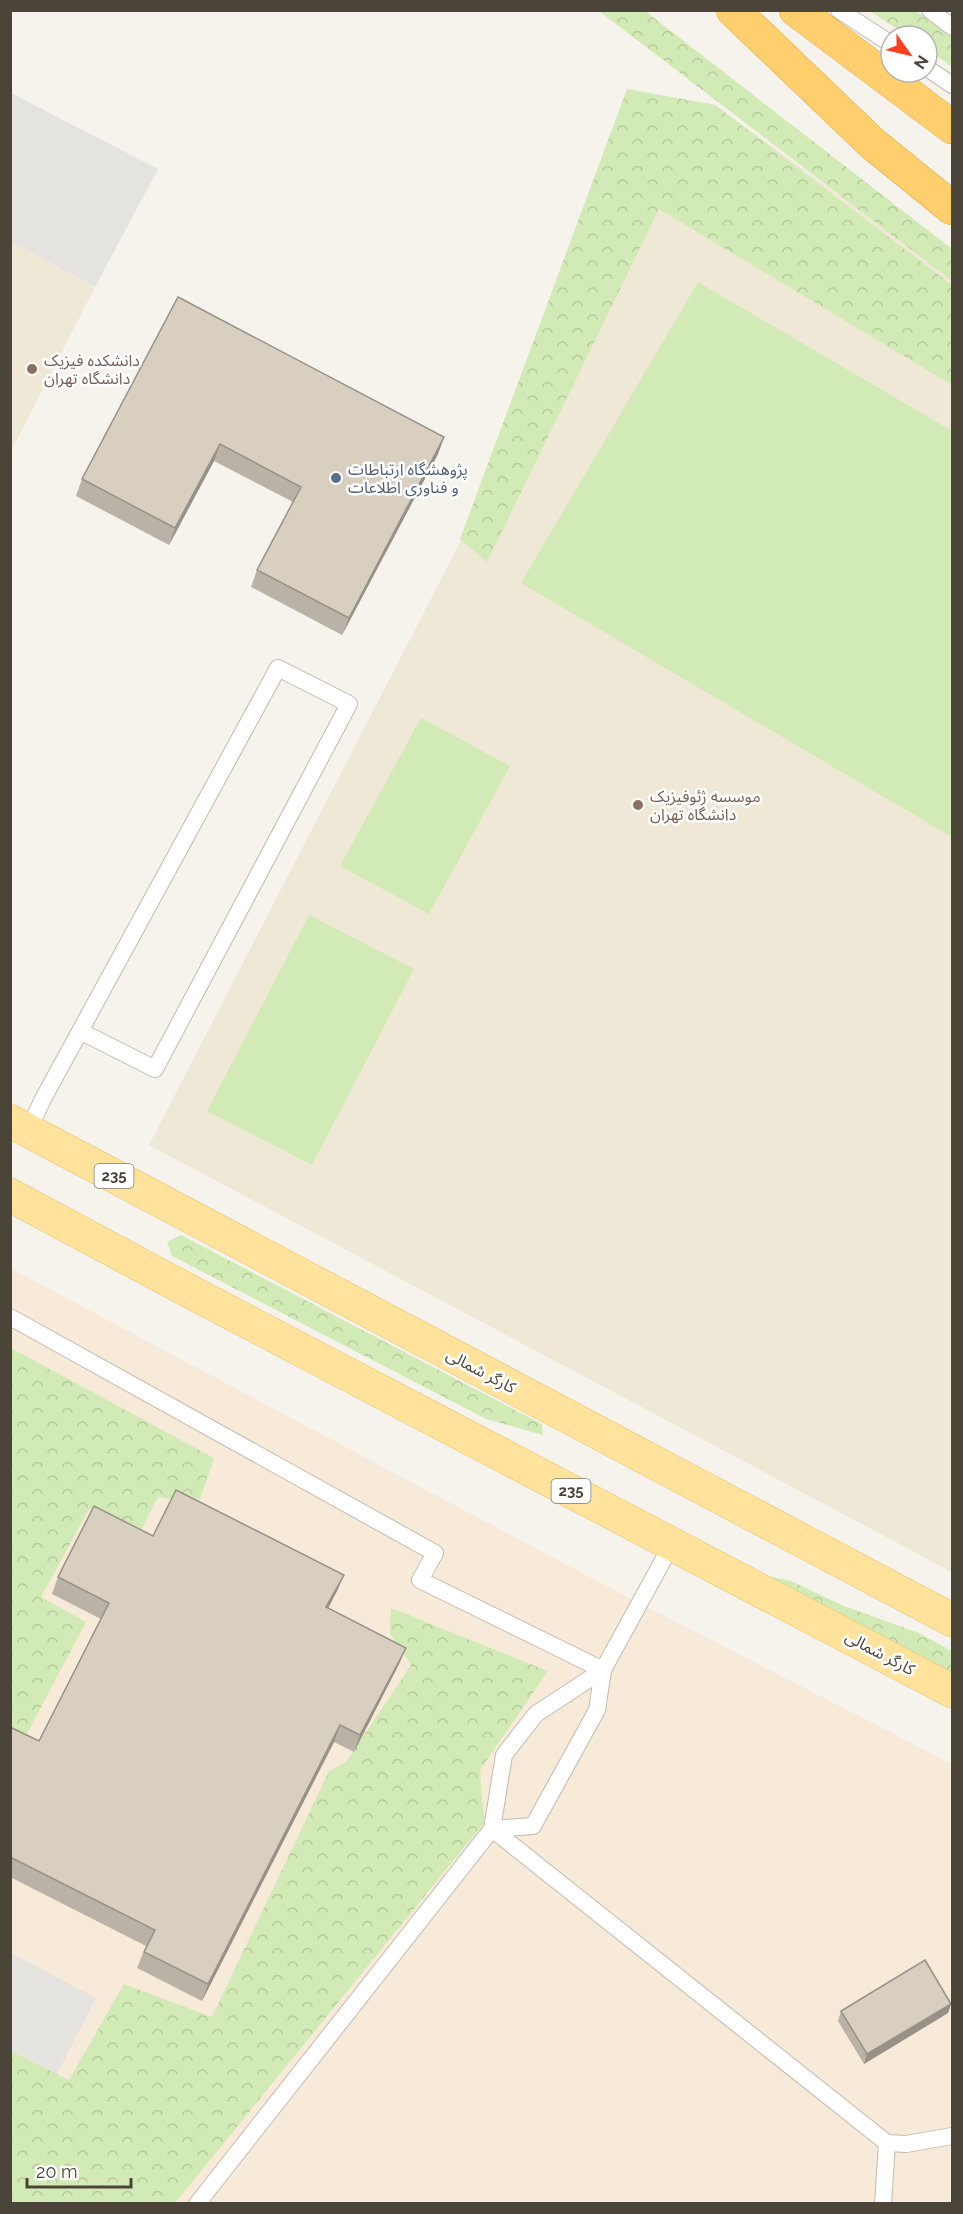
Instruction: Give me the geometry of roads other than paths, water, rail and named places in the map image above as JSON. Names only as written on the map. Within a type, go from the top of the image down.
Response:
[{"type":"highway","points":[[733,10],[873,144],[952,208]]},
{"type":"highway","points":[[796,10],[952,127]]},
{"type":"main road","name":"کارگر شمالی","points":[[19,1126],[952,1620]]},
{"type":"main road","name":"کارگر شمالی","points":[[10,1195],[952,1691]]},
{"type":"lane","points":[[839,10],[879,36]]},
{"type":"lane","points":[[930,10],[952,27]]},
{"type":"lane","points":[[939,76],[952,85]]},
{"type":"lane","points":[[19,1126],[80,1031],[278,668],[349,704],[156,1069],[80,1031]]},
{"type":"lane","points":[[10,1317],[435,1553],[420,1580],[603,1670]]},
{"type":"lane","points":[[492,1829],[533,1826],[597,1710],[603,1670],[672,1544]]},
{"type":"lane","points":[[197,2204],[492,1829],[504,1755],[537,1714],[603,1670]]},
{"type":"lane","points":[[492,1829],[888,2143],[906,2144],[952,2136]]},
{"type":"lane","points":[[883,2204],[888,2143]]},
{"type":"place","name":"دانشکده فیزیک دانشگاه تهران","points":[[32,369]]},
{"type":"place","name":"پژوهشگاه ارتباطات و فناوری اطلاعات","points":[[336,478]]},
{"type":"place","name":"موسسه ژئوفیزیک دانشگاه تهران","points":[[638,805]]}]
